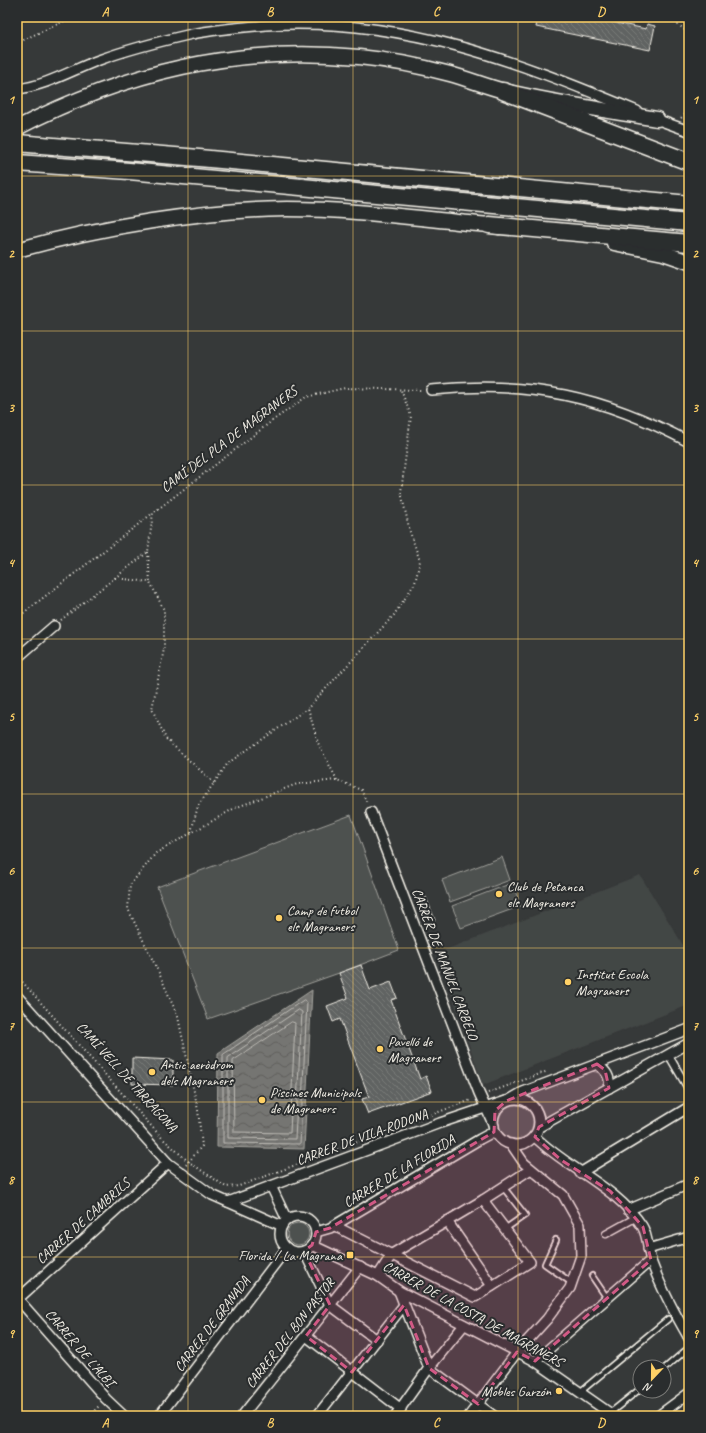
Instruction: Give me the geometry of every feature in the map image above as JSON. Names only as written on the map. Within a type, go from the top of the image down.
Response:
[{"type":"highway","points":[[17,138],[82,97],[126,81],[188,65],[255,56],[305,54],[379,59],[429,68],[503,91],[689,162]]},
{"type":"highway","points":[[503,91],[657,119]]},
{"type":"highway","points":[[17,138],[184,157],[689,204]]},
{"type":"highway","points":[[17,163],[129,171],[689,223]]},
{"type":"highway","points":[[17,250],[105,230],[156,221],[256,211],[324,210],[689,243]]},
{"type":"highway","points":[[489,225],[520,233],[625,244],[663,253],[689,262]]},
{"type":"street","points":[[17,89],[42,84],[118,54],[194,34],[256,26],[321,24],[398,32],[475,50],[545,74],[689,131]]},
{"type":"street","points":[[430,390],[484,386],[527,388],[554,392],[626,412],[655,424],[689,442]]},
{"type":"street","points":[[17,658],[54,626]]},
{"type":"street","name":"CARRER DE MANUEL CARBELO","points":[[371,812],[480,1096],[495,1129]]},
{"type":"street","name":"CAMÍ VELL DE TARRAGONA","points":[[17,996],[168,1163],[212,1195],[284,1223]]},
{"type":"street","name":"CARRER DE VILA-RODONA","points":[[228,1202],[509,1100],[523,1092],[689,1029]]},
{"type":"street","points":[[539,1127],[689,1043]]},
{"type":"street","points":[[668,1054],[689,1090]]},
{"type":"street","points":[[597,1064],[607,1073],[610,1081],[609,1088]]},
{"type":"street","points":[[469,1416],[570,1288],[581,1256],[580,1225],[563,1195],[531,1169],[523,1161],[511,1144],[502,1139],[495,1129],[495,1111],[509,1100],[522,1099],[531,1104],[539,1117],[539,1127],[534,1136],[521,1144],[511,1144]]},
{"type":"street","points":[[580,1172],[689,1107]]},
{"type":"street","name":"CARRER DE LA FLORIDA","points":[[316,1232],[335,1226],[495,1129]]},
{"type":"street","points":[[534,1136],[561,1160],[610,1192],[643,1227],[651,1260],[665,1294],[688,1337]]},
{"type":"street","name":"CARRER DE CAMBRILS","points":[[18,1298],[168,1163]]},
{"type":"street","points":[[378,1276],[392,1254],[483,1200],[531,1169]]},
{"type":"street","points":[[628,1210],[689,1184]]},
{"type":"street","points":[[271,1186],[284,1223],[280,1236],[287,1248],[293,1251],[304,1251],[312,1245],[316,1232],[311,1222],[305,1218],[294,1217],[284,1223]]},
{"type":"street","points":[[335,1226],[475,1297],[530,1262],[483,1200]]},
{"type":"street","points":[[606,1234],[634,1218]]},
{"type":"street","points":[[447,1222],[492,1286]]},
{"type":"street","points":[[648,1249],[689,1237]]},
{"type":"street","name":"CARRER DE LA COSTA DE MAGRANERS","points":[[312,1245],[378,1276],[399,1291],[535,1361],[612,1415]]},
{"type":"street","name":"CARRER DE GRANADA","points":[[159,1416],[287,1248]]},
{"type":"street","points":[[304,1251],[330,1305],[377,1340]]},
{"type":"street","points":[[535,1361],[651,1260]]},
{"type":"street","name":"CARRER DEL BON PASTOR","points":[[242,1416],[360,1267]]},
{"type":"street","points":[[399,1291],[430,1368],[494,1416]]},
{"type":"street","name":"CARRER DE L'ALBI","points":[[18,1298],[106,1399],[124,1416]]},
{"type":"street","points":[[318,1416],[404,1305]]},
{"type":"street","points":[[688,1337],[689,1322]]},
{"type":"street","points":[[306,1336],[352,1372],[398,1413],[430,1368],[464,1325]]},
{"type":"street","points":[[658,1416],[689,1393]]},
{"type":"lane","points":[[503,1187],[525,1215],[505,1229]]},
{"type":"lane","points":[[556,1240],[545,1264],[572,1283]]},
{"type":"lane","points":[[592,1276],[608,1298]]},
{"type":"lane","points":[[580,1392],[668,1319]]},
{"type":"lane","points":[[672,1362],[685,1351]]},
{"type":"lane","points":[[612,1415],[632,1396]]},
{"type":"path","points":[[17,45],[25,39],[72,17]]},
{"type":"path","points":[[665,17],[672,19]]},
{"type":"path","points":[[668,17],[689,33]]},
{"type":"path","name":"CAMÍ DEL PLA DE MAGRANERS","points":[[17,618],[272,421],[306,397],[345,388],[430,390]]},
{"type":"path","points":[[191,833],[198,806],[228,763],[308,708],[394,615],[415,582],[420,561],[410,532],[401,492],[411,416],[401,389]]},
{"type":"path","points":[[153,513],[148,552],[150,582],[164,610],[164,650],[152,709],[166,739],[214,783]]},
{"type":"path","points":[[54,626],[148,552]]},
{"type":"path","points":[[114,578],[150,582]]},
{"type":"path","points":[[308,708],[318,743],[337,780]]},
{"type":"path","points":[[179,1172],[202,1146],[198,1110],[178,1017],[160,973],[128,908],[130,885],[156,853],[235,808],[297,784],[337,780],[361,790],[371,812]]},
{"type":"path","name":"CAMÍ VELL DE TARRAGONA","points":[[17,976],[162,1138],[188,1162],[226,1187],[239,1186],[480,1096]]},
{"type":"path","points":[[480,1096],[553,1069]]},
{"type":"path","points":[[89,1416],[106,1399]]},
{"type":"highlighted area","points":[[597,1064],[605,1070],[609,1088],[539,1127],[535,1137],[561,1160],[610,1191],[628,1210],[643,1227],[651,1260],[535,1361],[517,1352],[478,1404],[429,1368],[404,1305],[352,1372],[306,1336],[330,1305],[304,1251],[312,1245],[316,1232],[330,1228],[494,1132],[495,1111],[506,1101]]},
{"type":"shaded area","name":"Camp de futbol els Magraners","points":[[351,815],[399,950],[339,973],[208,1019],[157,887]]},
{"type":"shaded area","name":"Club de Petanca els Magraners","points":[[502,857],[510,880],[450,902],[442,880]]},
{"type":"shaded area","name":"Institut Escola Magraners","points":[[640,875],[683,945],[689,958],[689,1005],[483,1085],[437,953]]},
{"type":"shaded area","name":"Club de Petanca els Magraners","points":[[512,883],[521,906],[461,928],[452,906]]},
{"type":"shaded area","points":[[591,1071],[601,1073],[605,1081],[602,1087],[546,1119],[540,1105],[528,1094]]},
{"type":"shaded area","points":[[513,1105],[519,1105],[523,1106],[530,1112],[533,1122],[532,1129],[526,1136],[519,1139],[513,1139],[509,1138],[502,1132],[499,1125],[499,1119],[500,1115],[506,1108]]},
{"type":"shaded area","points":[[298,1223],[306,1226],[309,1234],[306,1242],[298,1245],[290,1242],[287,1234],[290,1226]]},
{"type":"water","name":"Piscines Municipals de Magraners","points":[[312,990],[304,1149],[217,1147],[218,1053]]},
{"type":"building","points":[[538,17],[587,17],[646,29],[647,24],[655,26],[650,50],[536,27]]},
{"type":"building","points":[[426,897],[435,920],[426,923],[417,900]]},
{"type":"building","name":"Pavelló de Magraners","points":[[361,965],[370,990],[391,982],[397,998],[391,1000],[420,1079],[426,1076],[432,1091],[368,1114],[362,1099],[369,1097],[340,1019],[333,1022],[327,1006],[348,998],[339,973]]},
{"type":"building","name":"Antic aeròdrom dels Magraners","points":[[132,1058],[173,1060],[173,1085],[132,1084]]},
{"type":"place","name":"Club de Petanca els Magraners","points":[[499,894]]},
{"type":"place","name":"Camp de futbol els Magraners","points":[[279,918]]},
{"type":"place","name":"Institut Escola Magraners","points":[[568,982]]},
{"type":"place","name":"Pavelló de Magraners","points":[[380,1049]]},
{"type":"place","name":"Antic aeròdrom dels Magraners","points":[[152,1072]]},
{"type":"place","name":"Piscines Municipals de Magraners","points":[[262,1100]]},
{"type":"place","name":"Florida / La Magrana","points":[[350,1255]]},
{"type":"place","name":"Mobles Garzón","points":[[559,1391]]}]
